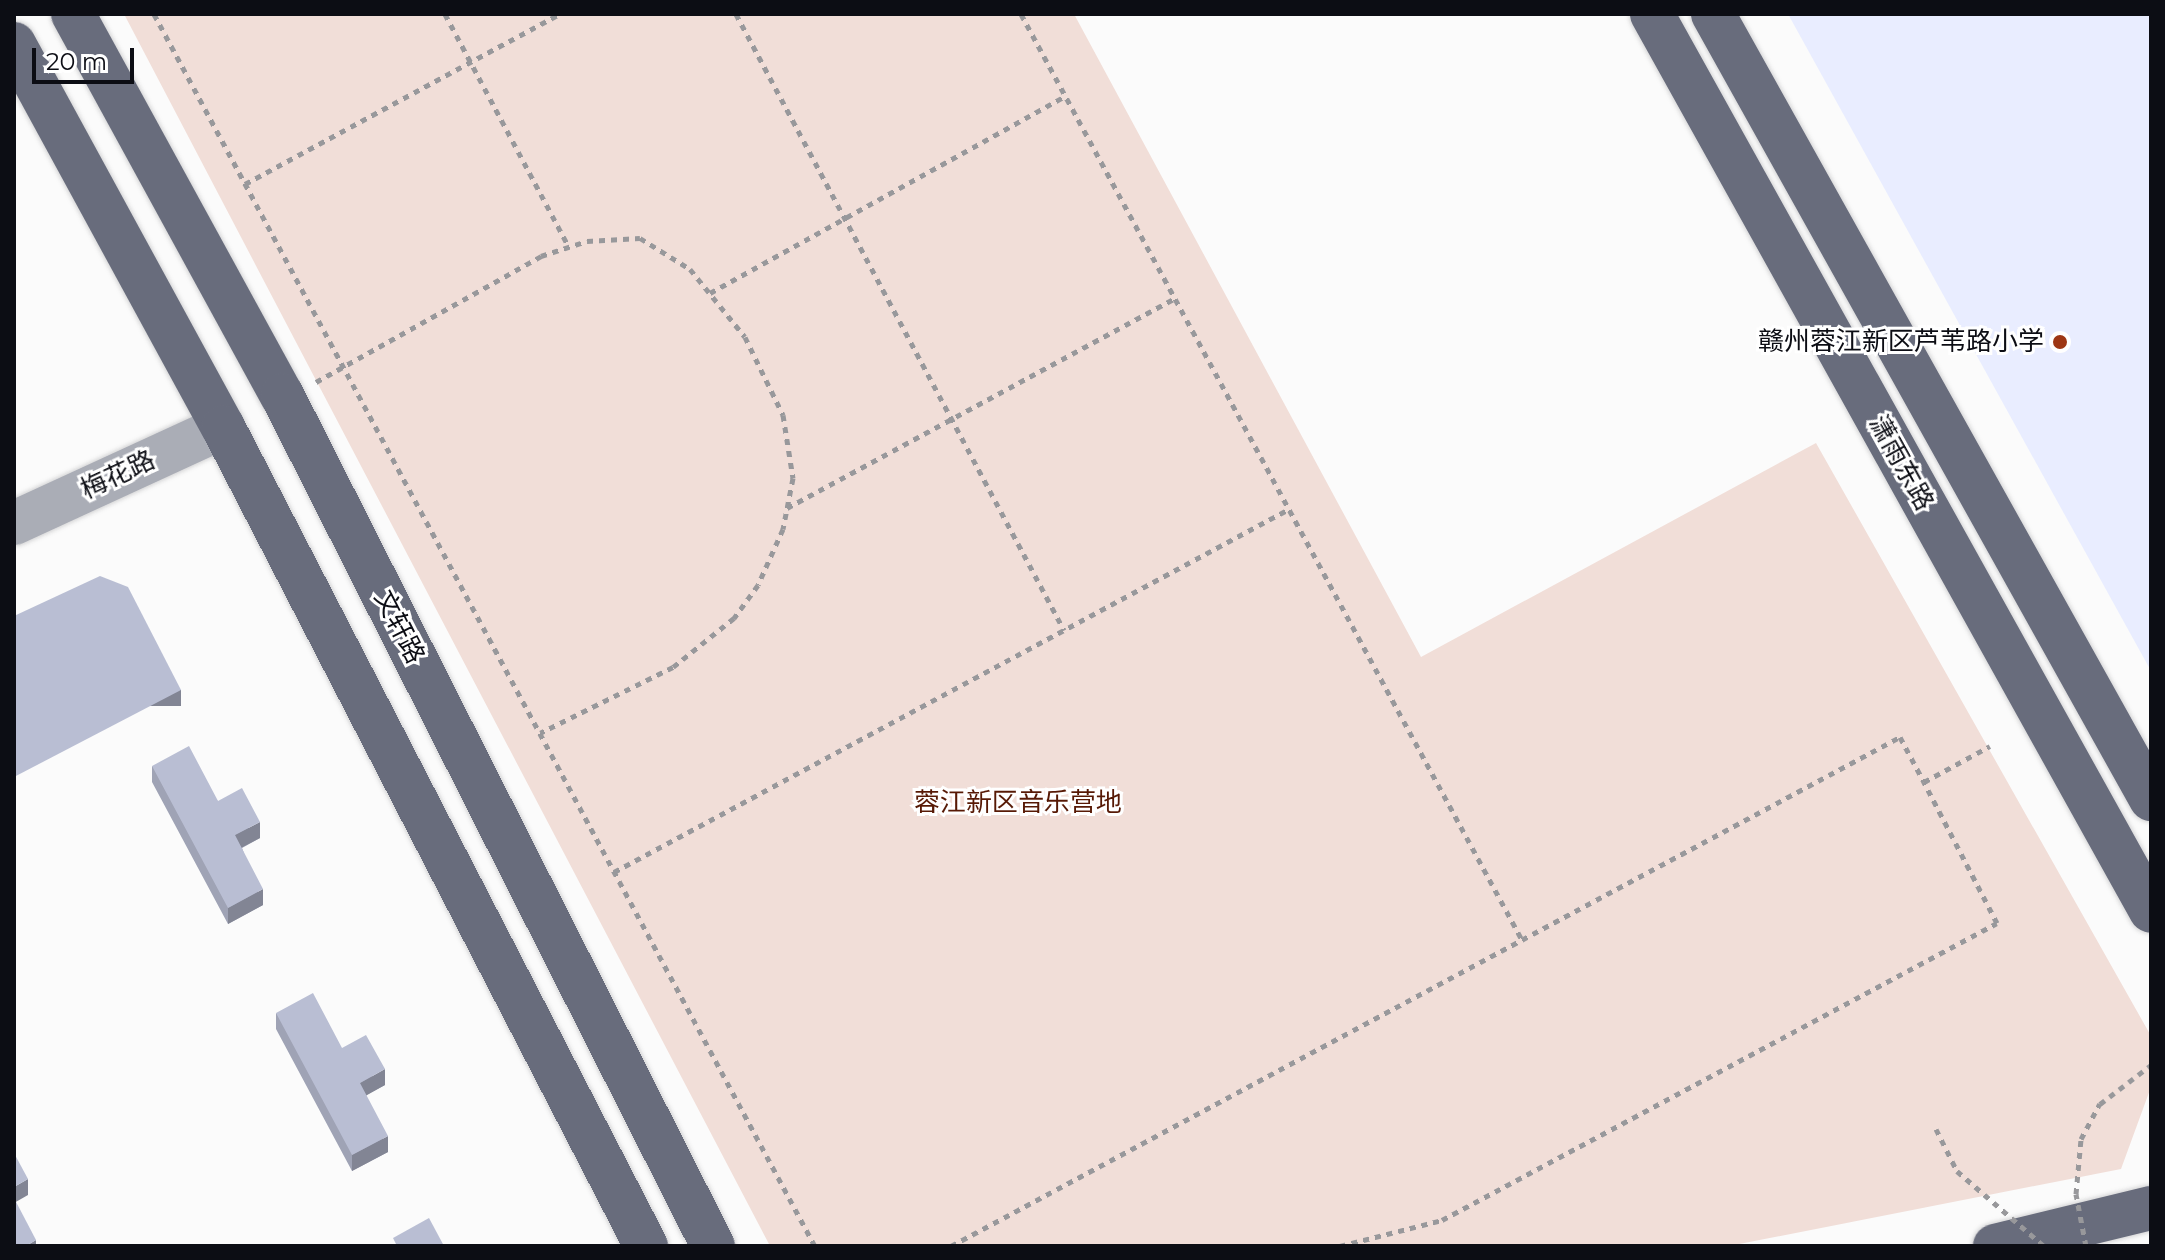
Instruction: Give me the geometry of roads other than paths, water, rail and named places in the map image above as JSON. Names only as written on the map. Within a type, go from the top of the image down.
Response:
[{"type":"main road","name":"文轩路","points":[[73,14],[282,395],[713,1246]]},
{"type":"main road","name":"潇雨东路","points":[[1652,14],[2151,911]]},
{"type":"main road","points":[[1713,14],[2151,799]]},
{"type":"main road","points":[[14,44],[223,427],[646,1246]]},
{"type":"main road","points":[[1995,1246],[2151,1208]]},
{"type":"street","name":"梅花路","points":[[14,523],[223,427]]},
{"type":"place","name":"赣州蓉江新区芦苇路小学","points":[[2060,342]]},
{"type":"park label","name":"蓉江新区音乐营地","points":[[1018,803]]}]
